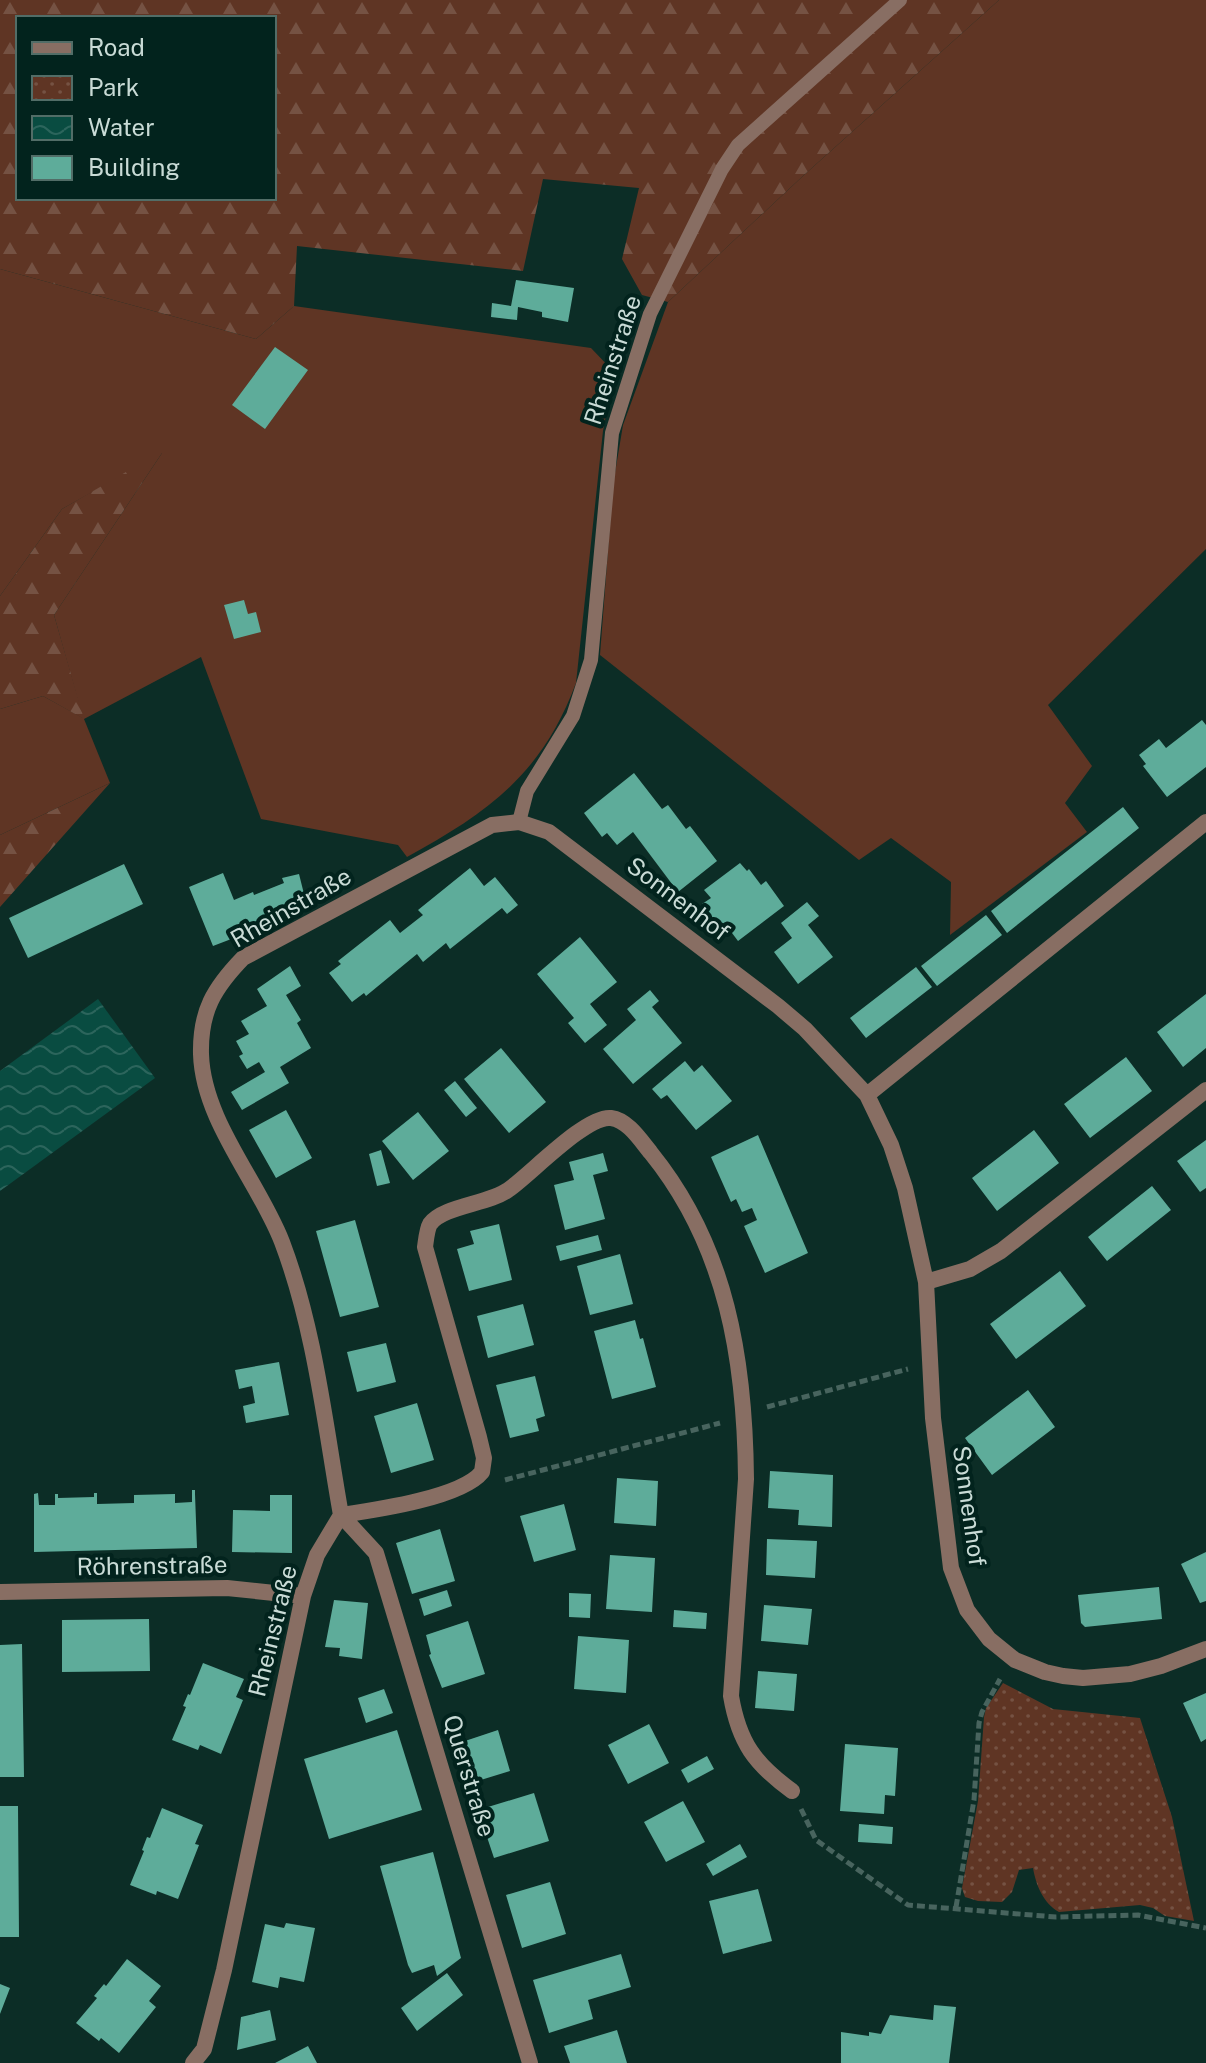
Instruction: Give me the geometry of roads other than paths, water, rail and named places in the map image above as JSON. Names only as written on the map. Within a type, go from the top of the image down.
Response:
[{"type":"street","name":"Sonnenhof","points":[[519,822],[549,832],[743,978],[805,1029],[867,1095],[891,1145],[926,1282],[933,1418],[951,1568],[967,1610],[989,1639],[1015,1660],[1045,1672],[1083,1678],[1103,1678],[1161,1666],[1206,1649]]},
{"type":"street","name":"Rheinstraße","points":[[193,2063],[204,2049],[224,1970],[303,1596],[317,1555],[341,1515],[295,1280],[281,1240],[210,1097],[201,1057],[202,1019],[220,982],[243,958],[492,825],[519,822]]},
{"type":"street","points":[[867,1095],[1206,822]]},
{"type":"street","points":[[926,1282],[970,1269],[1001,1251],[1206,1090]]},
{"type":"street","points":[[341,1515],[391,1507],[467,1486],[482,1472],[484,1458],[479,1437],[425,1247],[430,1224],[440,1216],[501,1195],[579,1131],[603,1119],[620,1121],[635,1134],[673,1181],[704,1235],[722,1284],[740,1374],[746,1479],[731,1696],[747,1748],[766,1772],[792,1791]]},
{"type":"street","name":"Querstraße","points":[[341,1515],[376,1553],[530,2063]]},
{"type":"street","name":"Röhrenstraße","points":[[0,1592],[227,1588],[303,1596]]},
{"type":"lane","name":"Rheinstraße","points":[[519,822],[527,791],[573,716],[591,660],[612,433],[650,314],[722,169],[738,145],[900,0]]},
{"type":"water","points":[[98,999],[155,1078],[0,1191],[0,1071]]}]
